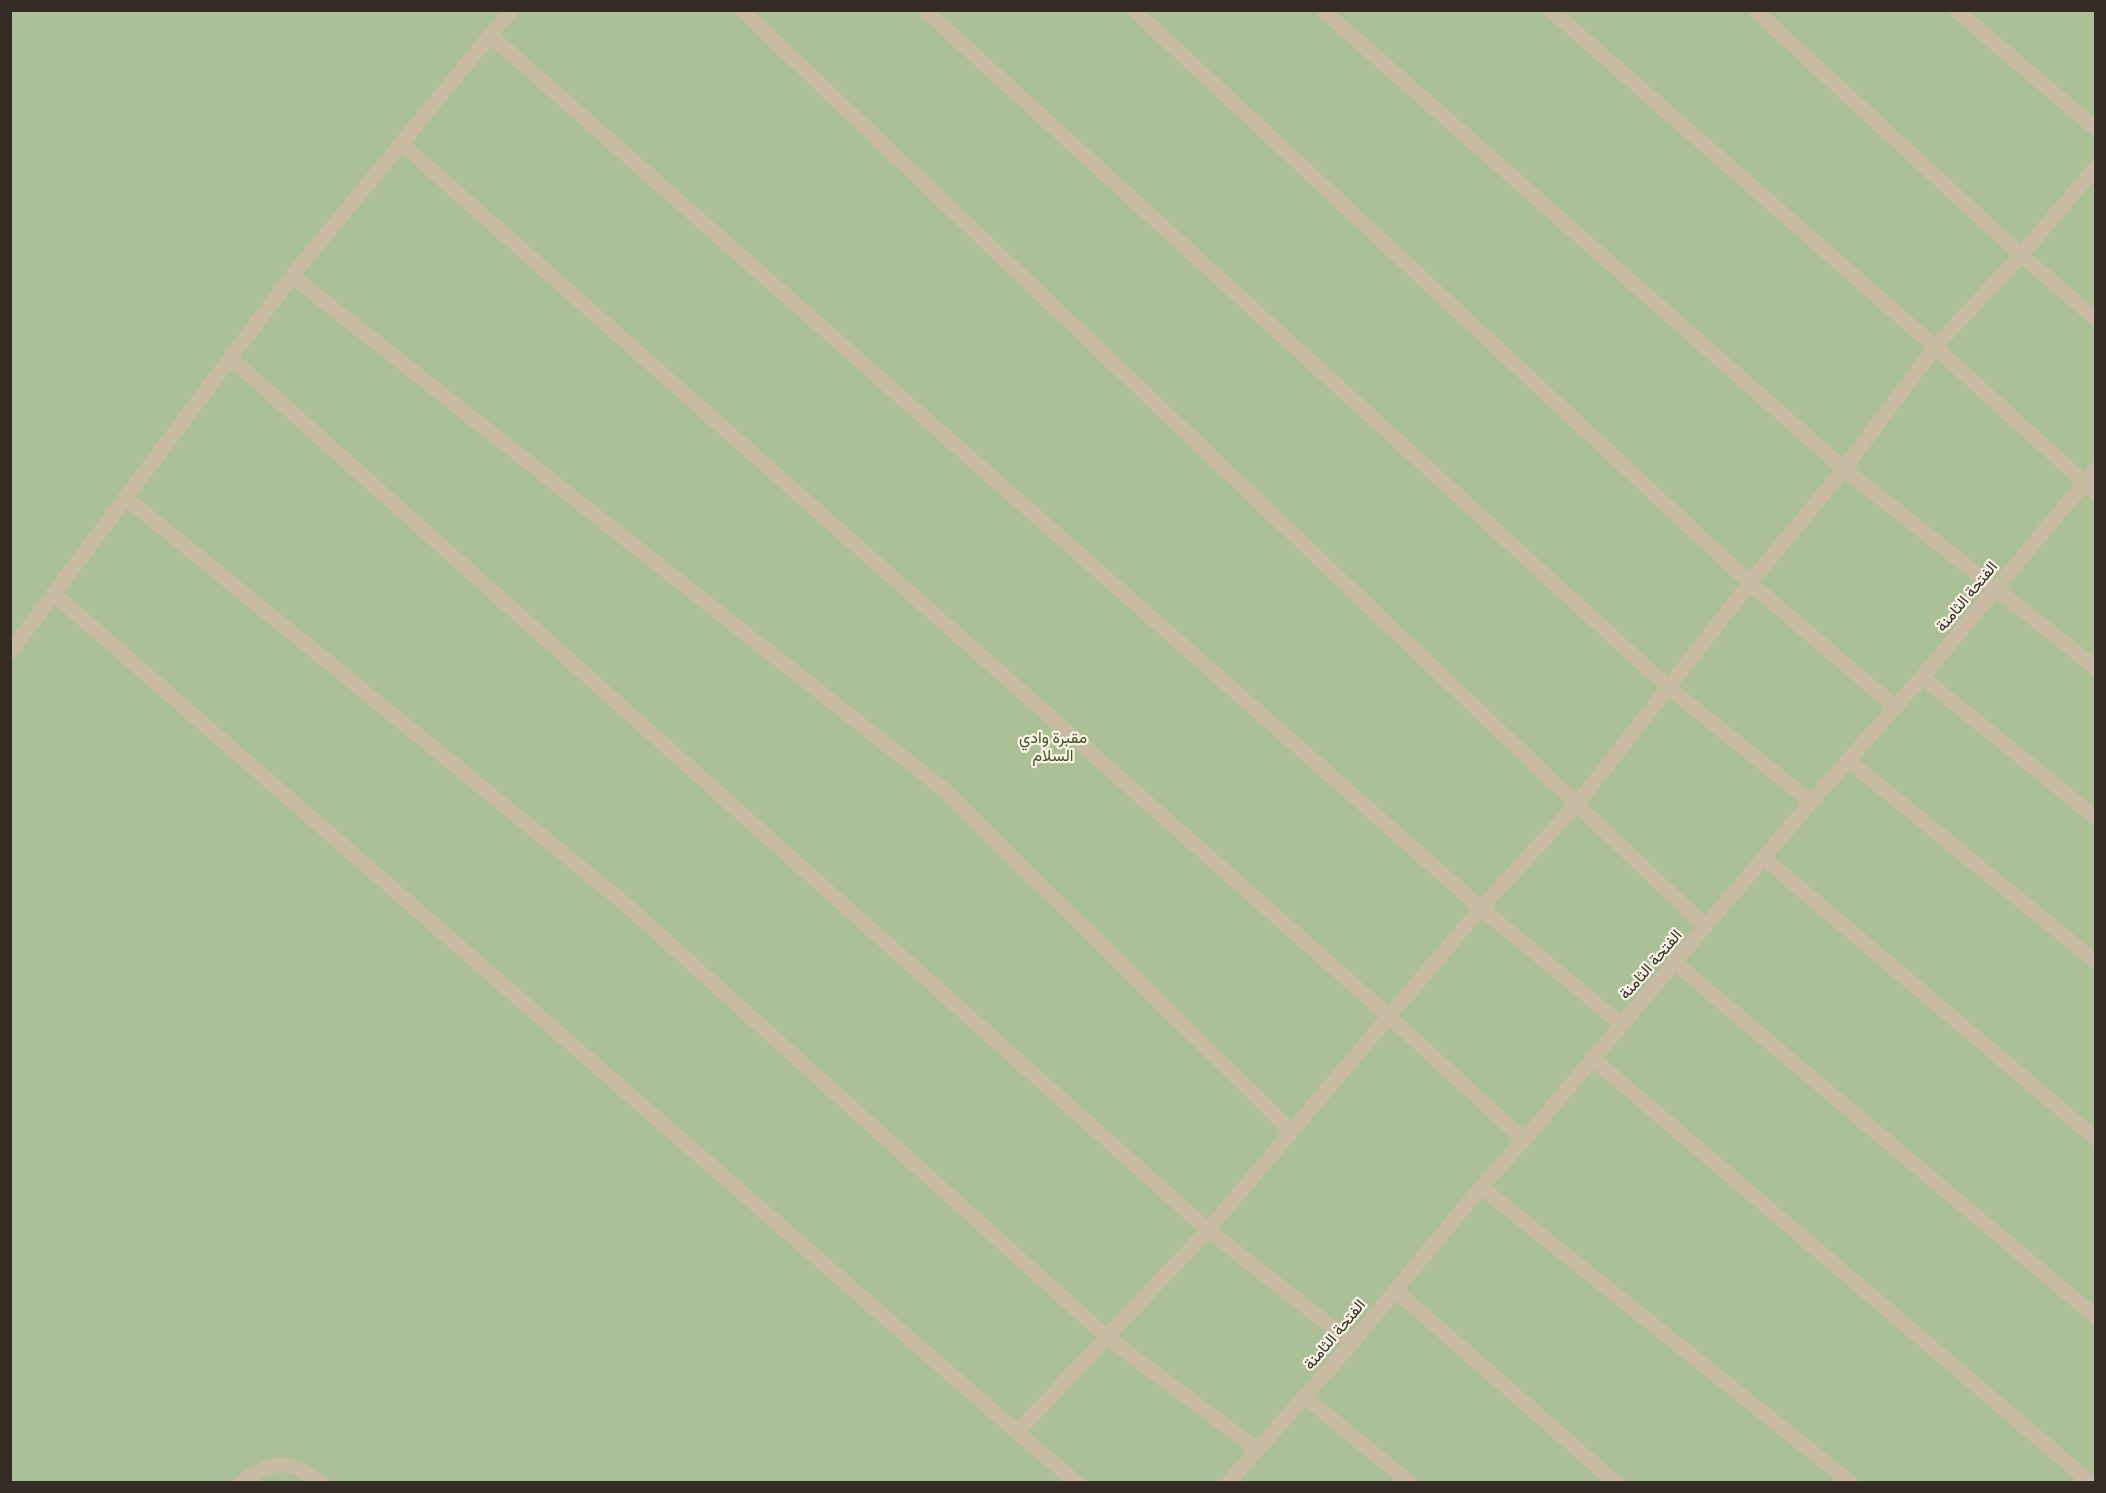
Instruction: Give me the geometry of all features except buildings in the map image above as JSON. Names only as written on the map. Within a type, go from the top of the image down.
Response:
[{"type":"lane","points":[[10,652],[292,276],[511,10]]},
{"type":"lane","points":[[742,10],[1706,927]]},
{"type":"lane","points":[[925,10],[1668,687],[1811,802]]},
{"type":"lane","points":[[1134,10],[1750,583],[1894,706]]},
{"type":"lane","points":[[1323,10],[1844,469],[1997,587],[2096,668]]},
{"type":"lane","points":[[1551,10],[1935,347],[2089,488]]},
{"type":"lane","points":[[1755,10],[2021,255],[2096,319]]},
{"type":"lane","points":[[1956,10],[2096,129]]},
{"type":"lane","points":[[490,35],[1481,908],[1621,1024]]},
{"type":"lane","points":[[400,143],[1390,1017],[1524,1140]]},
{"type":"lane","points":[[1017,1432],[1208,1230],[1481,908],[1577,804],[1750,583],[1844,469],[1935,347],[2021,255],[2096,167]]},
{"type":"lane","points":[[292,276],[943,789],[1292,1132]]},
{"type":"lane","points":[[232,359],[1208,1230],[1352,1343]]},
{"type":"lane","name":"الفتحة الثامنة","points":[[1230,1482],[1352,1343],[1481,1187],[1524,1140],[1811,802],[1922,677],[1997,587],[2089,488],[2096,468]]},
{"type":"lane","points":[[125,497],[623,902],[1108,1338],[1258,1450]]},
{"type":"lane","points":[[53,593],[1076,1482]]},
{"type":"lane","points":[[1922,677],[2096,818]]},
{"type":"lane","points":[[1848,760],[2096,962]]},
{"type":"lane","points":[[1764,858],[2096,1139]]},
{"type":"lane","points":[[1674,962],[2096,1317]]},
{"type":"lane","points":[[1592,1058],[2090,1482]]},
{"type":"lane","points":[[1481,1187],[1850,1482]]},
{"type":"lane","points":[[1395,1290],[1615,1482]]},
{"type":"lane","points":[[1305,1397],[1409,1482]]},
{"type":"lane","points":[[242,1482],[268,1466],[282,1464],[308,1473],[319,1482]]},
{"type":"green space","name":"مقبرة وادي السلام","points":[[11,11],[2095,11],[2095,1482],[11,1482]]}]
